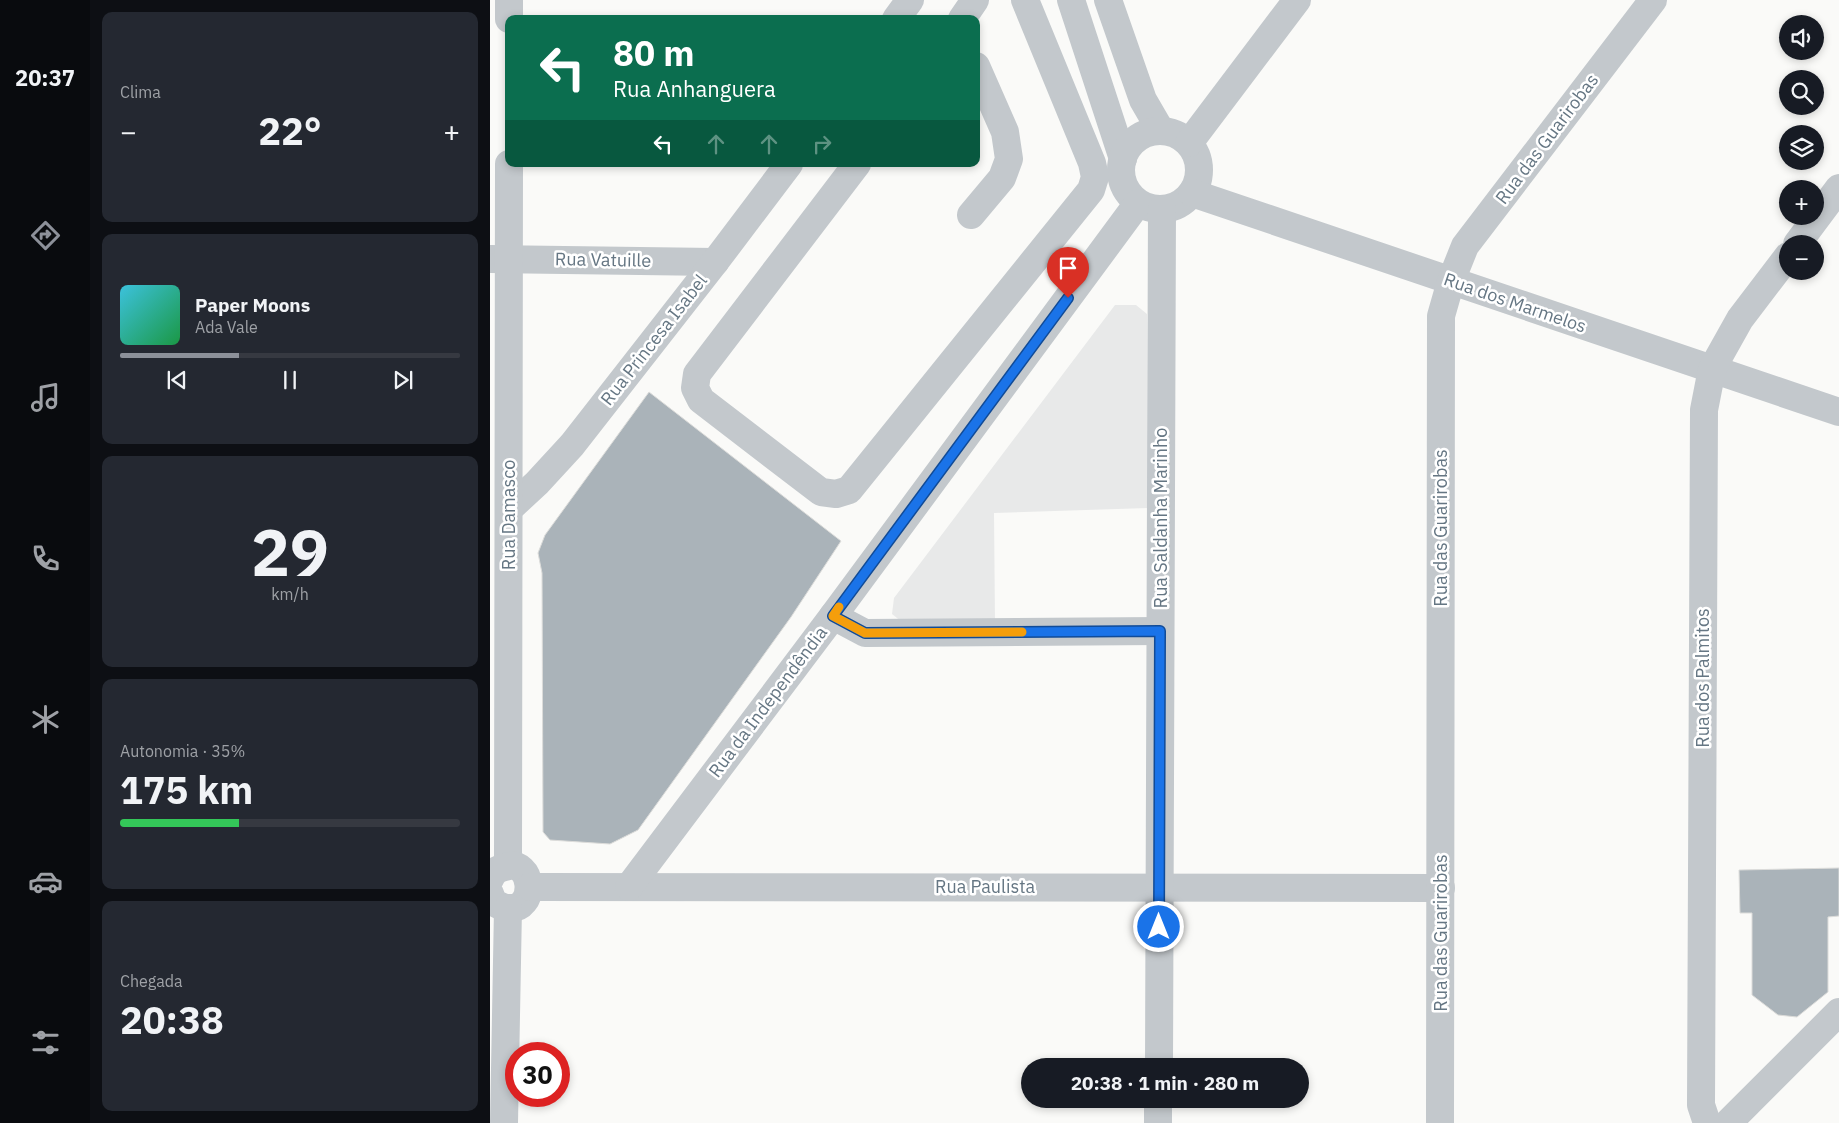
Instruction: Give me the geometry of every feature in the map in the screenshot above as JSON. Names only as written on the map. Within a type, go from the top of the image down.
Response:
[{"type":"street","points":[[509,0],[509,15]]},
{"type":"street","points":[[899,15],[910,0]]},
{"type":"street","points":[[965,15],[975,0]]},
{"type":"street","points":[[855,167],[697,374],[695,388],[701,400],[821,492],[836,494],[848,490],[1091,190],[1095,177],[1092,163],[1025,0]]},
{"type":"street","points":[[1071,0],[1123,159],[1123,184],[1129,195],[1150,206],[1181,203],[1192,193],[1198,176],[1198,162],[1189,143],[1172,133],[1161,131],[1147,133],[1134,141],[1123,159]]},
{"type":"street","points":[[1108,0],[1142,100],[1161,131]]},
{"type":"street","points":[[1189,143],[1297,0]]},
{"type":"street","name":"Rua das Guarirobas","points":[[1440,1123],[1441,316],[1451,281],[1466,246],[1653,0]]},
{"type":"street","points":[[971,215],[1002,178],[1009,159],[1005,132],[980,75]]},
{"type":"street","name":"Rua Damasco","points":[[499,872],[500,576],[510,508],[500,259],[509,167]]},
{"type":"street","name":"Rua Princesa Isabel","points":[[510,508],[537,483],[572,445],[715,262],[786,167]]},
{"type":"street","points":[[1804,235],[1839,188]]},
{"type":"street","name":"Rua dos Marmelos","points":[[1192,193],[1839,412]]},
{"type":"street","name":"Rua da Independêndia","points":[[629,887],[833,616],[1150,206]]},
{"type":"street","name":"Rua Saldanha Marinho","points":[[1150,206],[1160,631],[1158,1058]]},
{"type":"street","name":"Rua Vatuille","points":[[500,259],[715,262]]},
{"type":"street","name":"Rua dos Palmitos","points":[[1707,1123],[1701,1105],[1704,410],[1712,369],[1740,320],[1779,268]]},
{"type":"street","points":[[833,616],[865,633],[1160,631]]},
{"type":"street","points":[[499,872],[519,868],[527,876],[530,887],[527,898],[519,906],[499,901],[504,1123]]},
{"type":"street","name":"Rua Paulista","points":[[530,887],[1440,888]]},
{"type":"street","points":[[1728,1123],[1839,1012]]},
{"type":"street","points":[[1158,1108],[1158,1123]]},
{"type":"shaded area","points":[[1115,305],[1136,305],[1147,314],[1148,508],[994,513],[995,622],[902,622],[892,614],[894,598]]},
{"type":"building","points":[[649,392],[841,541],[791,617],[638,830],[610,844],[550,840],[543,832],[542,573],[538,553],[545,535]]},
{"type":"building","points":[[1839,868],[1839,916],[1828,917],[1828,992],[1797,1017],[1778,1015],[1752,995],[1752,913],[1740,913],[1739,870]]},
{"type":"slow traffic","points":[[839,607],[833,616],[865,633],[1022,632]]},
{"type":"route","points":[[1068,298],[833,616],[865,633],[1160,631],[1159,927]]}]
